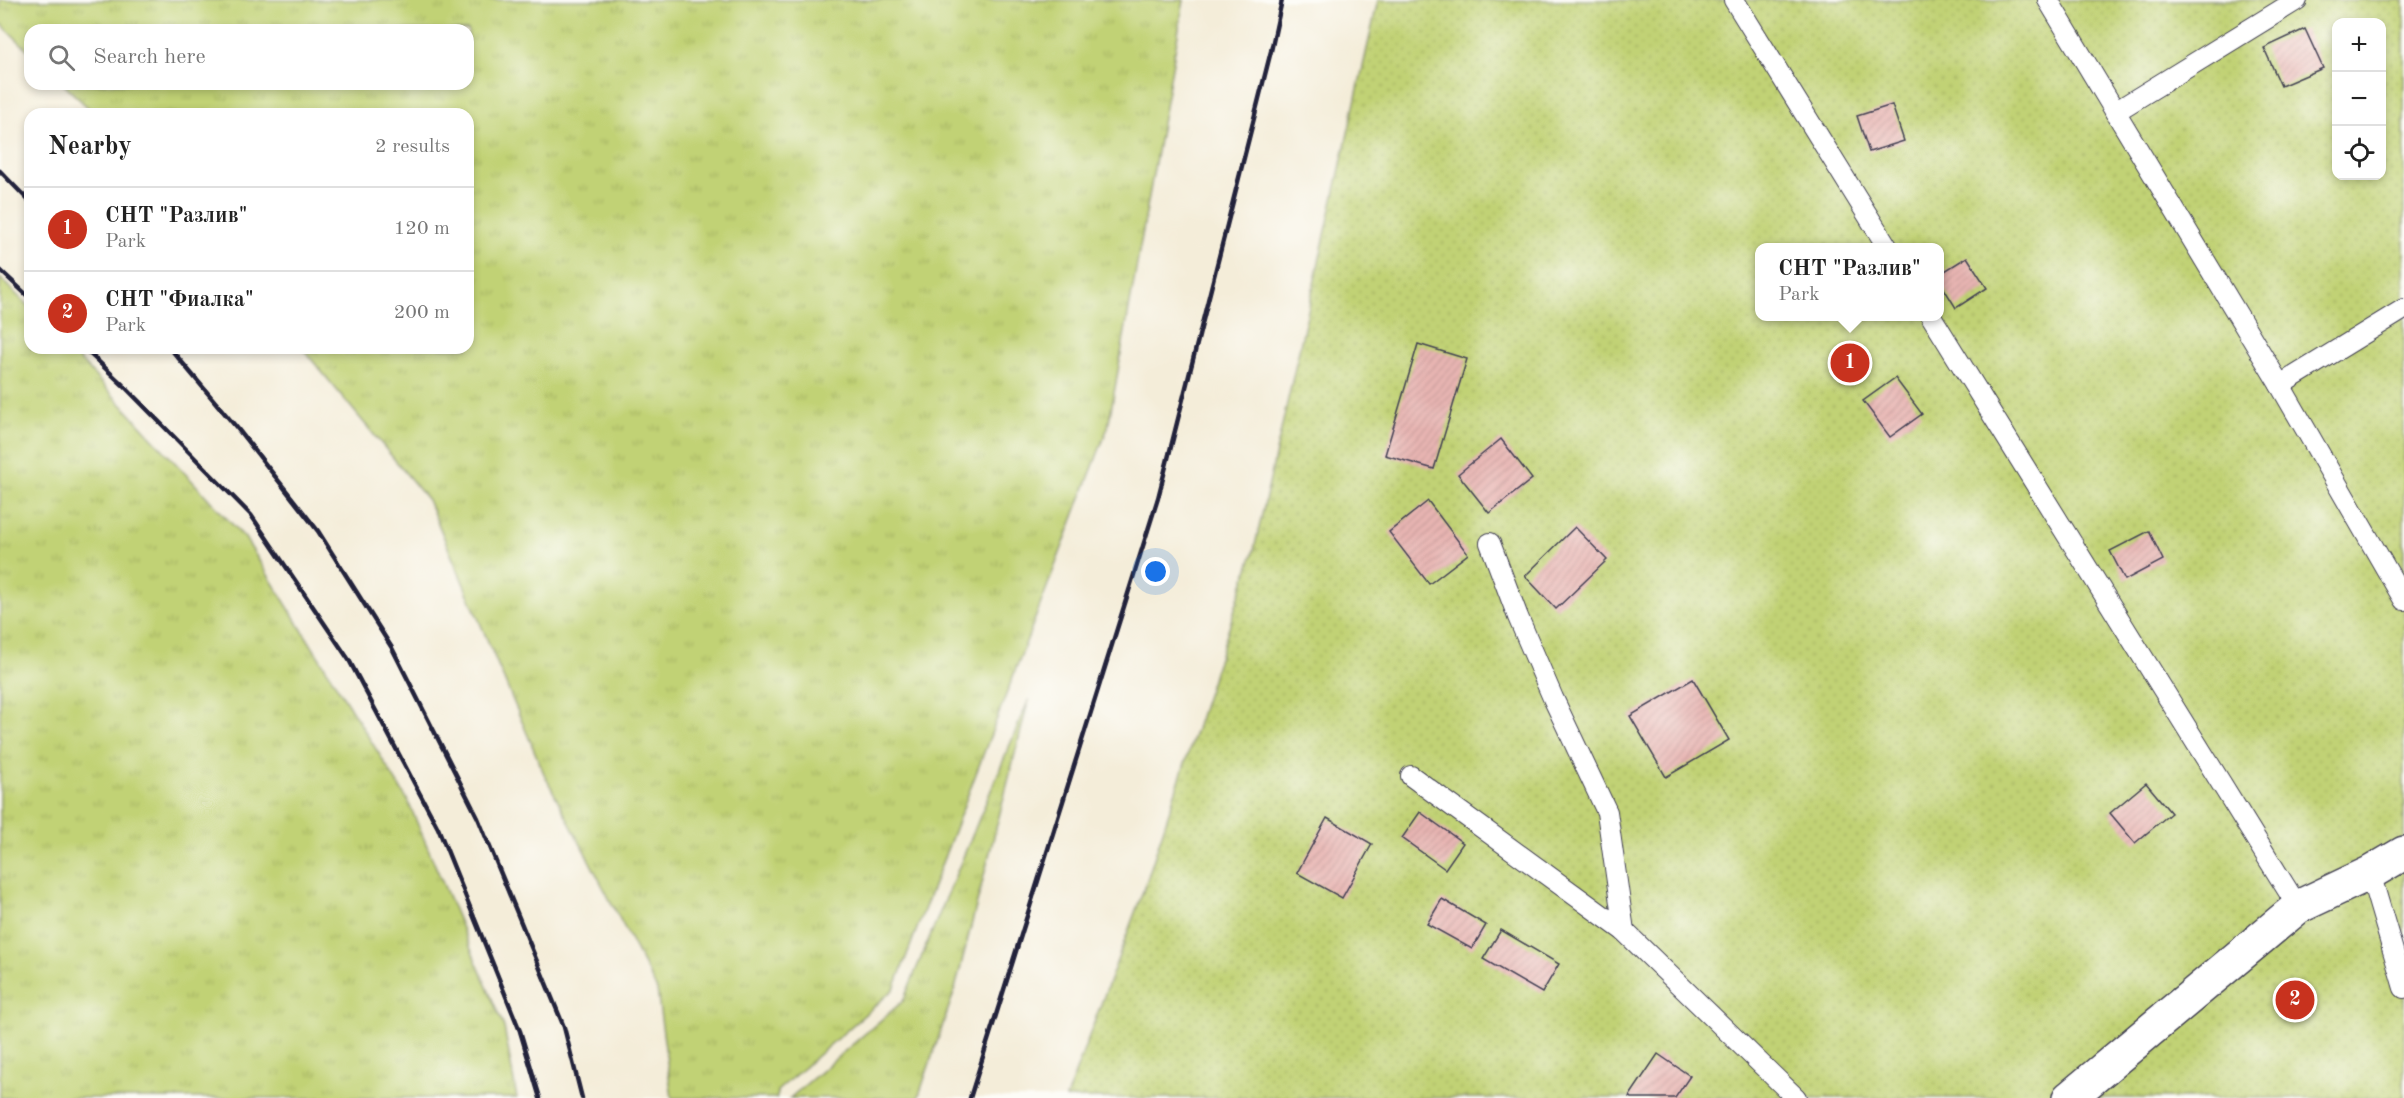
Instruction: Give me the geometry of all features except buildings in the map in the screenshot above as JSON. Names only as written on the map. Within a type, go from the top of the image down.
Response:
[{"type":"street","points":[[2073,1097],[2298,907],[2370,873],[2404,853]]},
{"type":"lane","points":[[1734,0],[1885,243]]},
{"type":"lane","points":[[2048,0],[2280,385],[2404,600]]},
{"type":"lane","points":[[2115,112],[2297,0]]},
{"type":"lane","points":[[2280,385],[2404,309]]},
{"type":"lane","points":[[1934,321],[2298,907]]},
{"type":"lane","points":[[1490,543],[1531,647],[1607,812],[1624,931]]},
{"type":"lane","points":[[1411,776],[1624,931],[1796,1098]]},
{"type":"lane","points":[[2370,873],[2404,988]]},
{"type":"green space","points":[[0,0],[1184,0],[1108,427],[894,989],[777,1091],[777,1098],[672,1098],[657,990],[545,776],[428,500],[307,354],[474,354],[474,108],[89,108],[69,90],[474,90],[474,24],[24,24],[24,46],[0,23]]},
{"type":"green space","points":[[1378,0],[2404,0],[2404,1098],[1066,1098],[1146,883],[1254,550]]},
{"type":"green space","points":[[0,278],[24,302],[24,354],[75,354],[245,538],[407,799],[504,1027],[517,1098],[0,1098]]},
{"type":"green space","points":[[1029,699],[955,989],[918,1098],[790,1098],[903,1001]]},
{"type":"railway","points":[[970,1098],[1158,498],[1282,0]]},
{"type":"railway","points":[[0,171],[24,196]]},
{"type":"railway","points":[[0,270],[24,292]]},
{"type":"railway","points":[[90,354],[251,515],[349,660],[438,828],[520,1031],[540,1098]]},
{"type":"railway","points":[[175,354],[318,531],[392,648],[478,818],[564,1027],[582,1098]]},
{"type":"place","name":"СНТ \"Разлив\"","points":[[1850,363]]},
{"type":"place","name":"СНТ \"Фиалка\"","points":[[2295,1000]]}]
